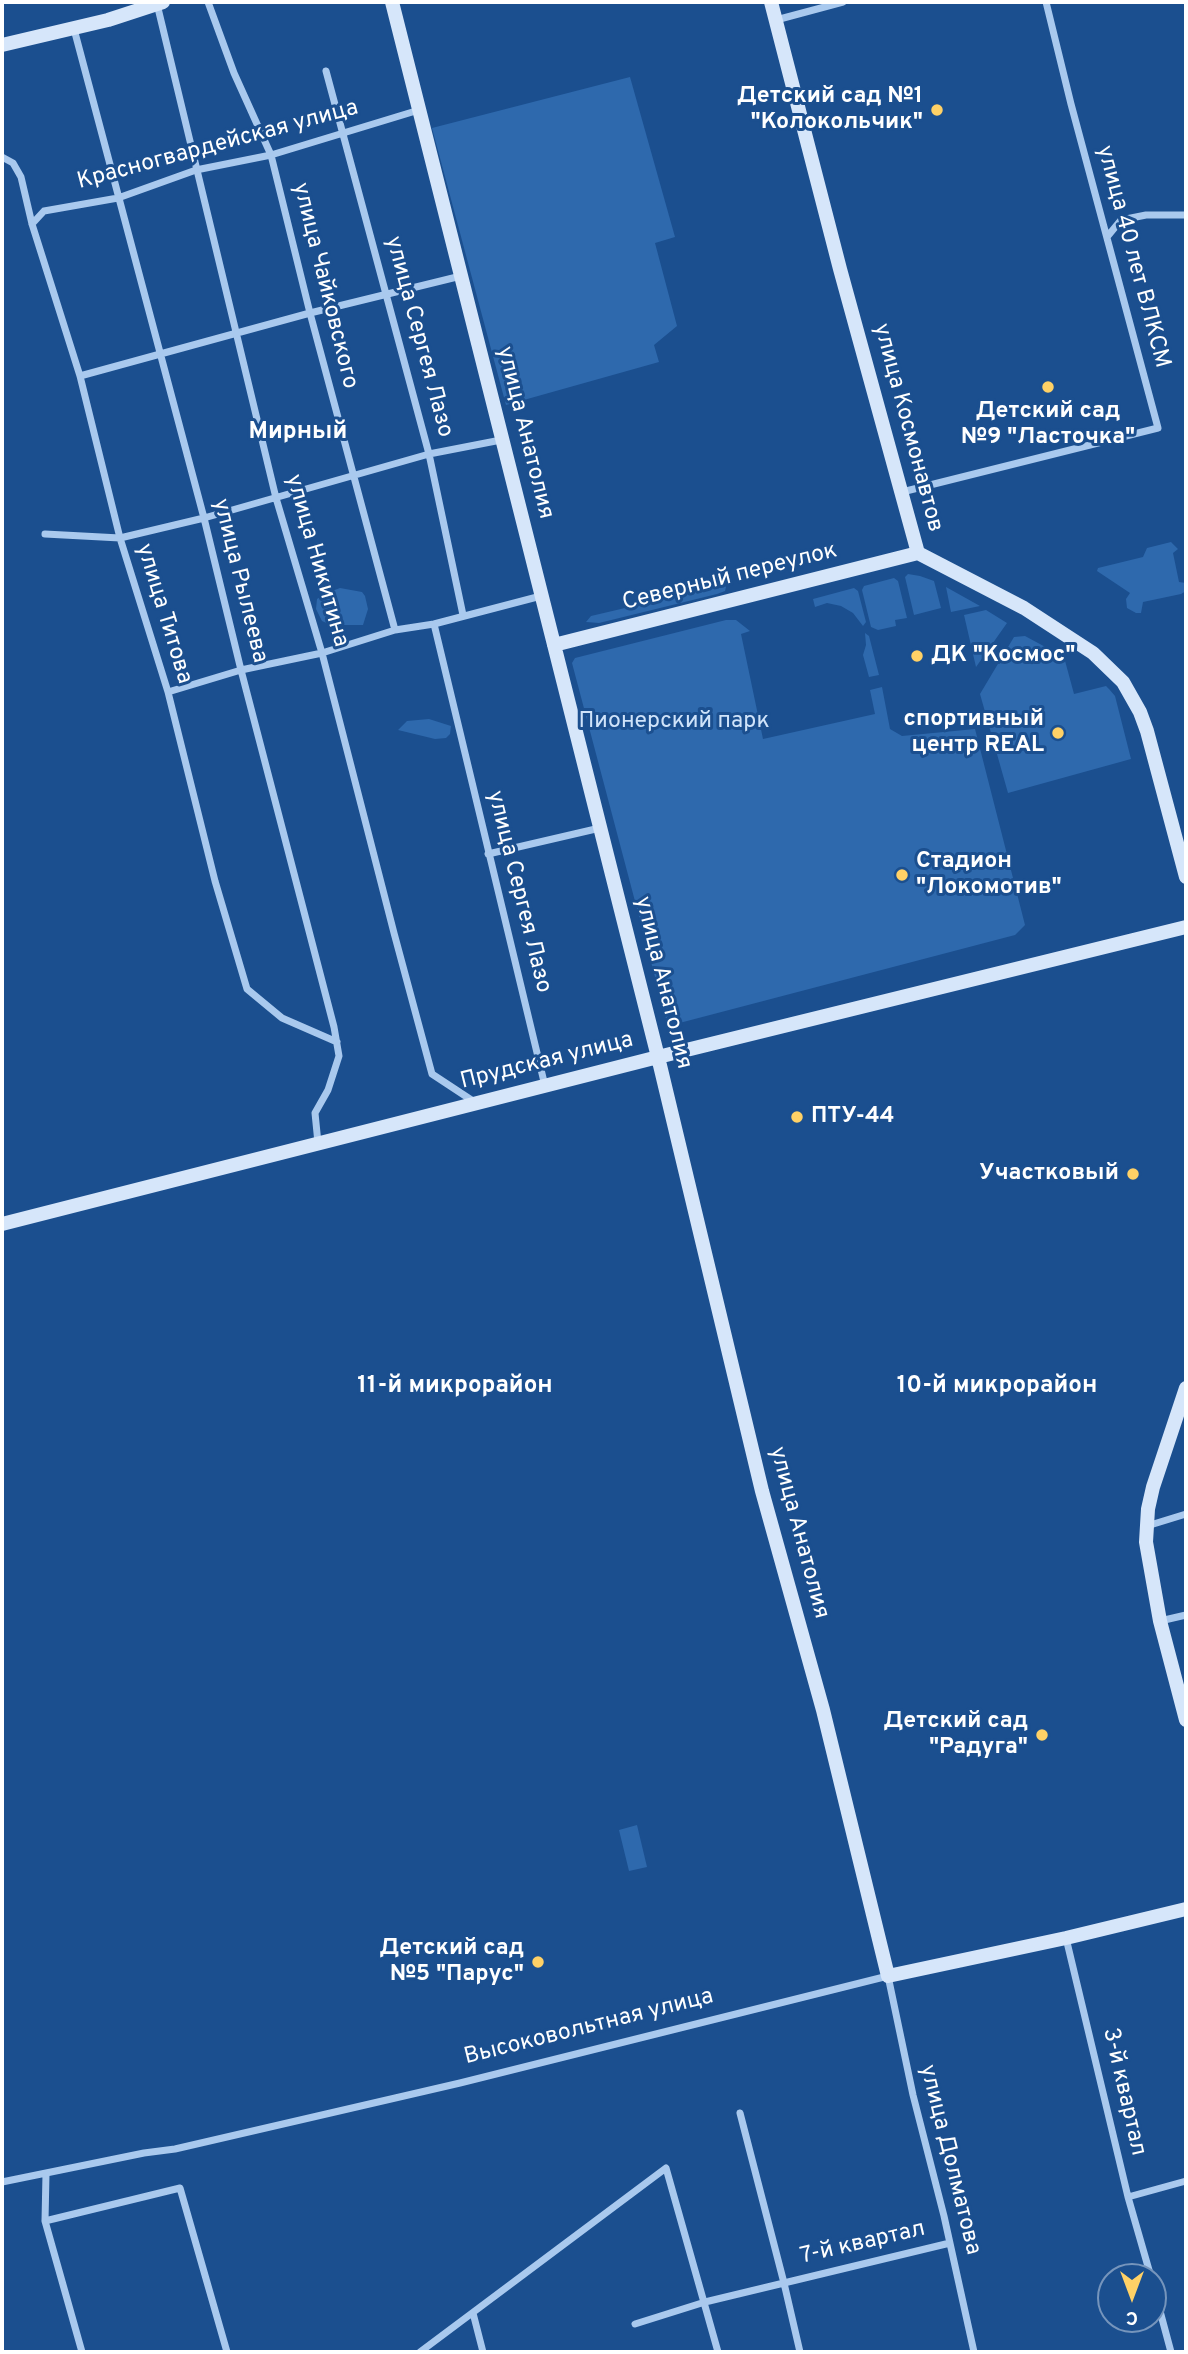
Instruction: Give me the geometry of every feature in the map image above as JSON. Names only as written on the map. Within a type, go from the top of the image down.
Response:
[{"type":"street","name":"улица Чайковского","points":[[208,2],[234,73],[271,155],[310,313],[395,630]]},
{"type":"street","name":"улица Анатолия","points":[[392,2],[658,1058],[762,1491],[823,1710],[888,1976]]},
{"type":"street","name":"улица Космонавтов","points":[[771,2],[840,269],[918,553],[1034,614],[1093,653],[1124,682],[1147,731],[1186,877]]},
{"type":"street","points":[[776,20],[843,2]]},
{"type":"street","name":"улица 40 лет ВЛКСМ","points":[[901,493],[1158,428],[1046,2]]},
{"type":"street","points":[[2,44],[108,20],[160,3]]},
{"type":"street","name":"улица Никитина","points":[[160,3],[196,170],[276,498],[323,653],[432,1074],[477,1103]]},
{"type":"street","name":"улица Рылеева","points":[[74,28],[204,518],[337,1042],[339,1056],[328,1090],[315,1113],[318,1143]]},
{"type":"street","name":"улица Сергея Лазо","points":[[326,71],[345,133],[429,454],[463,615]]},
{"type":"street","name":"Красногвардейская улица","points":[[32,224],[44,211],[118,198],[196,170],[271,155],[419,110]]},
{"type":"street","name":"улица Титова","points":[[2,157],[13,163],[21,177],[32,224],[80,376],[120,538],[168,692],[215,881],[247,989],[282,1018],[337,1042]]},
{"type":"street","points":[[1107,237],[1121,220],[1146,215],[1186,215]]},
{"type":"street","points":[[80,376],[310,313],[461,276]]},
{"type":"street","points":[[45,534],[120,538],[204,518],[429,454],[502,440]]},
{"type":"street","name":"Северный переулок","points":[[554,645],[918,553]]},
{"type":"street","points":[[168,692],[241,670],[323,653],[395,630],[434,624],[541,596]]},
{"type":"street","name":"улица Сергея Лазо","points":[[434,624],[545,1087]]},
{"type":"street","points":[[488,854],[600,828]]},
{"type":"street","name":"Прудская улица","points":[[2,1224],[1186,927]]},
{"type":"street","points":[[1186,1388],[1153,1487],[1146,1526],[1148,1559],[1160,1621],[1186,1720]]},
{"type":"street","points":[[1146,1526],[1186,1514]]},
{"type":"street","points":[[1160,1621],[1186,1615]]},
{"type":"street","name":"Высоковольтная улица","points":[[2,2182],[175,2149],[460,2083],[888,1976],[1186,1909]]},
{"type":"street","name":"3-й квартал","points":[[1066,1938],[1128,2196],[1147,2263]]},
{"type":"street","name":"улица Долматова","points":[[888,1976],[913,2095],[974,2352]]},
{"type":"street","points":[[740,2113],[784,2283]]},
{"type":"street","points":[[420,2352],[666,2168],[718,2352]]},
{"type":"street","points":[[46,2174],[45,2221],[82,2352]]},
{"type":"street","points":[[1128,2196],[1186,2181]]},
{"type":"street","points":[[45,2221],[180,2188],[227,2352]]},
{"type":"street","name":"7-й квартал","points":[[635,2324],[705,2302],[950,2244]]},
{"type":"street","name":"7-й квартал","points":[[784,2283],[800,2352]]},
{"type":"street","points":[[473,2313],[483,2352]]},
{"type":"street","points":[[1166,2333],[1171,2352]]},
{"type":"green space","points":[[630,77],[675,237],[655,243],[677,326],[654,345],[659,362],[506,405],[432,128]]},
{"type":"green space","points":[[1171,542],[1178,549],[1173,553],[1179,582],[1186,583],[1186,591],[1143,602],[1141,613],[1127,608],[1126,599],[1130,593],[1097,571],[1098,568],[1143,557],[1147,548]]},
{"type":"green space","points":[[908,574],[934,581],[941,608],[914,615],[905,577]]},
{"type":"green space","points":[[894,578],[898,581],[907,618],[895,620],[896,626],[878,630],[871,627],[862,590],[864,586]]},
{"type":"green space","points":[[723,585],[726,587],[725,591],[717,594],[599,623],[586,622],[591,616]]},
{"type":"green space","points":[[946,587],[980,606],[951,612]]},
{"type":"green space","points":[[340,588],[362,592],[365,596],[368,609],[363,625],[331,625],[322,621],[316,609],[317,599]]},
{"type":"green space","points":[[854,588],[858,591],[866,622],[863,626],[853,613],[841,606],[827,603],[815,607],[813,599]]},
{"type":"green space","points":[[986,610],[1007,623],[976,667],[964,615]]},
{"type":"green space","name":"Пионерский парк","points":[[726,620],[736,620],[750,631],[741,634],[763,739],[875,714],[870,690],[882,687],[890,729],[902,736],[975,729],[1025,925],[1015,935],[668,1026],[572,663],[575,658]]},
{"type":"green space","points":[[865,633],[869,636],[879,675],[869,677],[863,655]]},
{"type":"green space","name":"спортивный центр REAL","points":[[1025,636],[1064,657],[1074,694],[1106,686],[1109,689],[1115,696],[1131,759],[1008,793],[980,694],[1014,637]]},
{"type":"green space","points":[[429,719],[451,726],[450,734],[446,738],[435,739],[398,730],[407,721]]},
{"type":"green space","points":[[637,1825],[647,1867],[629,1871],[619,1830]]},
{"type":"place","name":"Детский сад №1 \"Колокольчик\"","points":[[937,110]]},
{"type":"place","name":"Детский сад №9 \"Ласточка\"","points":[[1048,387]]},
{"type":"place","name":"ДК \"Космос\"","points":[[917,656]]},
{"type":"place","name":"спортивный центр REAL","points":[[1058,733]]},
{"type":"place","name":"Стадион \"Локомотив\"","points":[[902,875]]},
{"type":"place","name":"ПТУ-44","points":[[797,1117]]},
{"type":"place","name":"Участковый","points":[[1133,1174]]},
{"type":"place","name":"Детский сад \"Радуга\"","points":[[1042,1735]]},
{"type":"place","name":"Детский сад №5 \"Парус\"","points":[[538,1962]]},
{"type":"district","name":"Мирный","points":[[298,433]]},
{"type":"district","name":"11-й микрорайон","points":[[455,1387]]},
{"type":"district","name":"10-й микрорайон","points":[[997,1387]]}]
